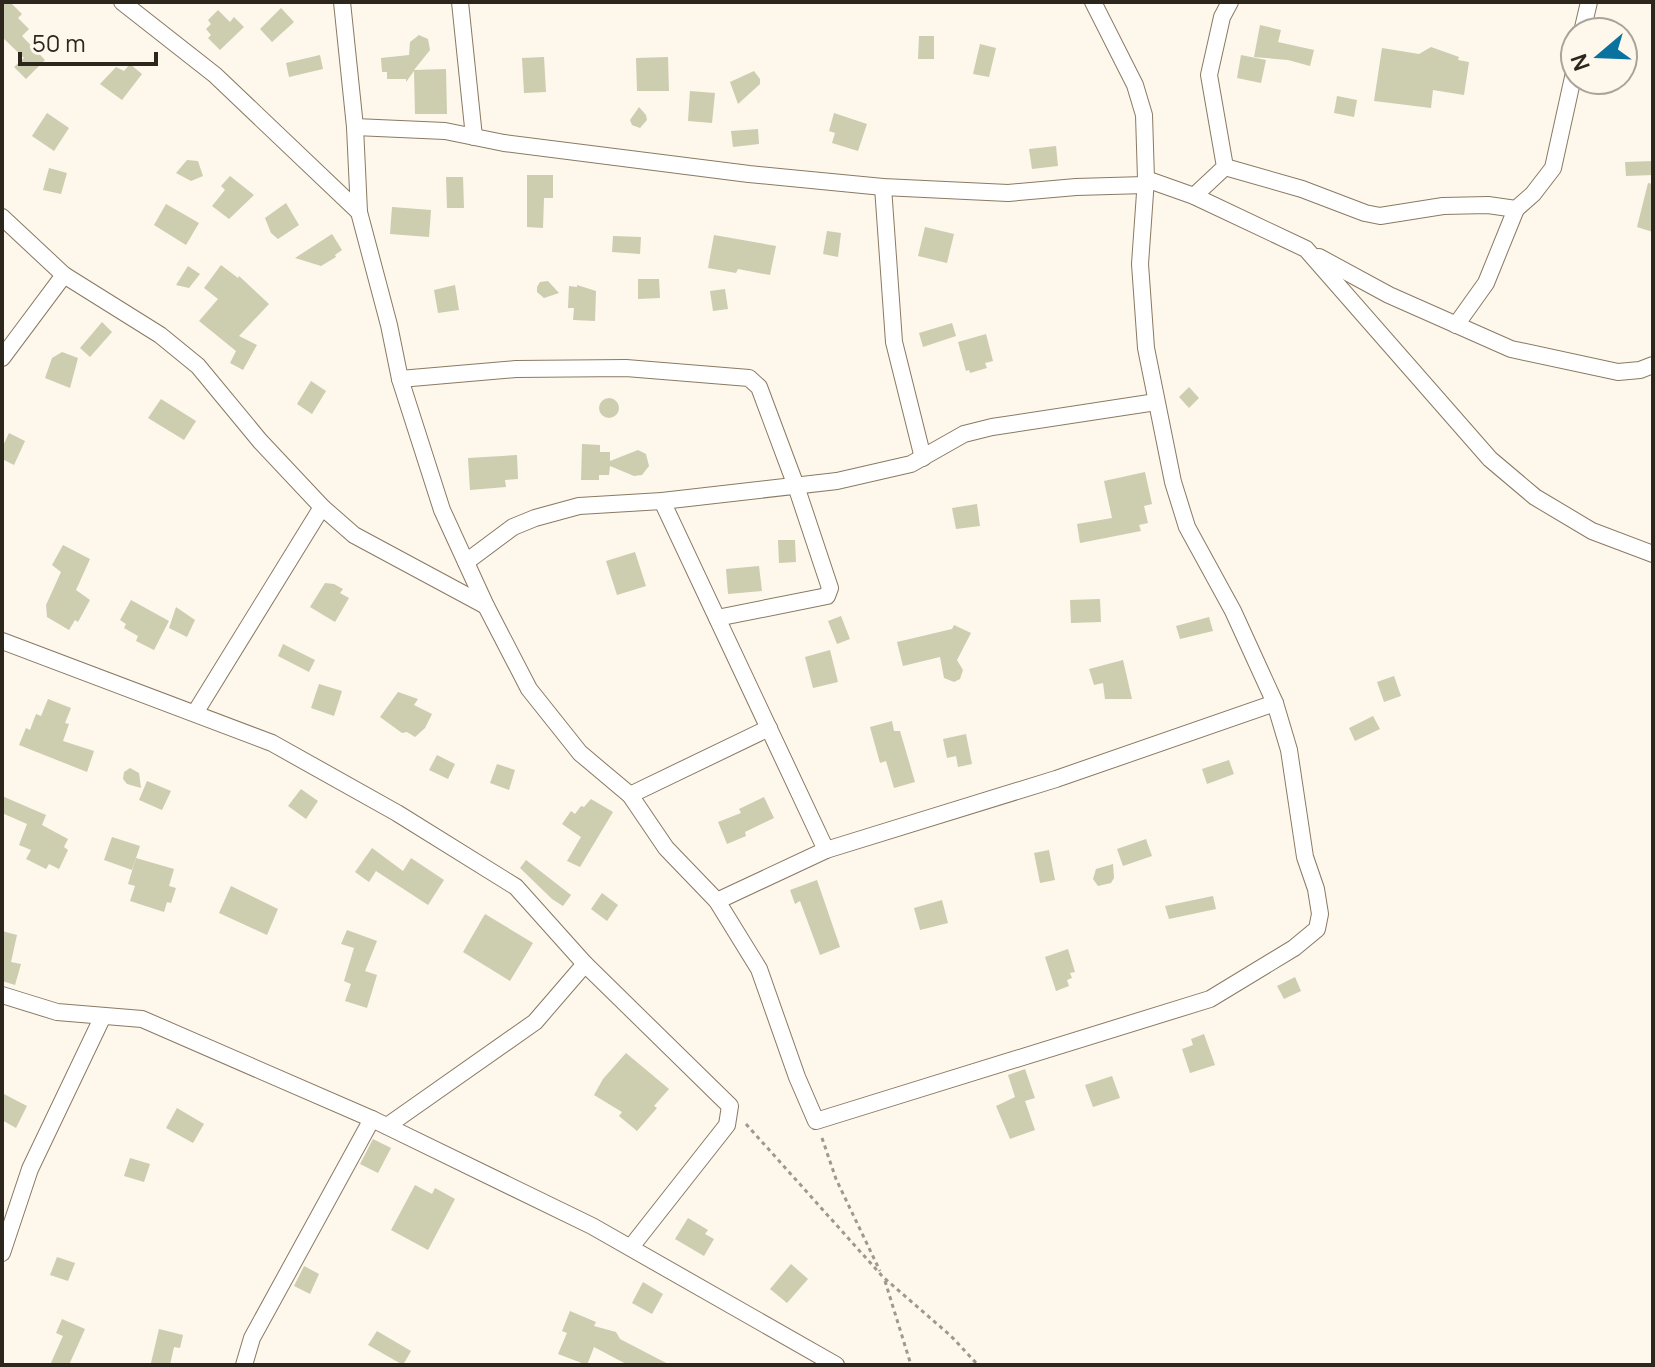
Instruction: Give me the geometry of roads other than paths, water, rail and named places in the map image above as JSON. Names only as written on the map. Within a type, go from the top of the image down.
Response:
[{"type":"street","points":[[122,2],[215,75],[359,212]]},
{"type":"street","points":[[342,2],[355,127],[359,212],[400,379],[442,510],[529,689],[580,753],[630,795],[666,848],[717,901],[759,969],[816,1121],[1210,999],[1294,948],[1317,929],[1320,914],[1316,889],[1305,857],[1289,750],[1275,703],[1233,611],[1187,527],[1173,482],[1146,348],[1140,264],[1146,182],[1144,115],[1141,101],[1093,2]]},
{"type":"street","points":[[460,2],[474,137]]},
{"type":"street","points":[[1225,167],[1209,75],[1222,17],[1230,2]]},
{"type":"street","points":[[1456,325],[1486,283],[1516,209],[1533,194],[1553,168],[1569,96]]},
{"type":"street","points":[[355,127],[445,131],[504,143],[749,174],[883,187],[1008,193],[1146,182],[1194,196],[1306,249],[1389,295],[1511,349],[1618,372],[1653,365]]},
{"type":"street","points":[[1194,196],[1225,167]]},
{"type":"street","points":[[1225,167],[1380,216],[1443,206],[1488,205],[1516,209]]},
{"type":"street","points":[[883,187],[894,342],[923,458]]},
{"type":"street","points":[[2,217],[64,275],[160,335],[198,366],[260,441],[322,507],[354,535],[486,606]]},
{"type":"street","points":[[1306,249],[1490,459],[1535,497],[1592,531],[1653,554]]},
{"type":"street","points":[[2,358],[64,275]]},
{"type":"street","points":[[400,379],[516,369],[626,368],[749,378],[759,387],[796,486],[830,593],[717,618]]},
{"type":"street","points":[[466,562],[513,527],[579,506],[662,501],[837,481],[923,458],[942,444],[964,434],[992,427],[1156,402]]},
{"type":"street","points":[[662,501],[826,850]]},
{"type":"street","points":[[195,713],[322,507]]},
{"type":"street","points":[[2,641],[272,743],[397,813],[516,887],[585,964],[730,1106],[727,1125],[631,1247]]},
{"type":"street","points":[[717,901],[826,850],[1056,779],[1275,703]]},
{"type":"street","points":[[630,795],[769,728]]},
{"type":"street","points":[[244,1365],[252,1338],[379,1122],[535,1022],[585,964]]},
{"type":"street","points":[[2,995],[57,1012],[142,1019],[379,1122],[631,1247],[836,1365]]},
{"type":"street","points":[[2,1253],[30,1169],[103,1016]]}]
